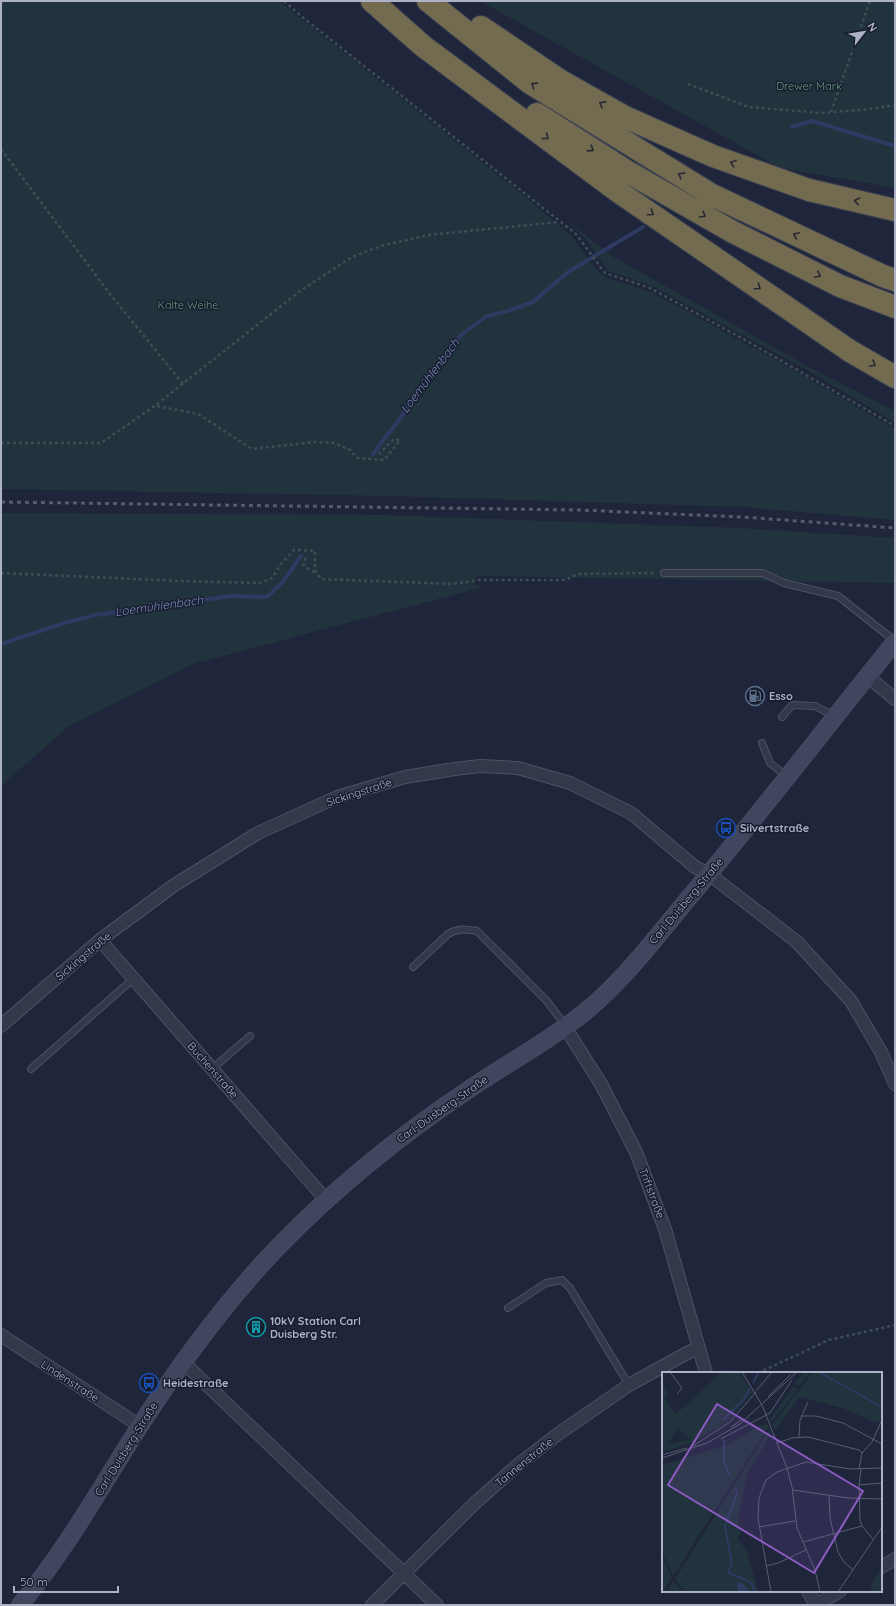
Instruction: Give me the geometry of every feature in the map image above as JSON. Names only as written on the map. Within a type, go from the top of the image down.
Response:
[{"type":"highway","points":[[372,1],[423,46],[616,190],[850,351],[895,377]]},
{"type":"highway","points":[[391,1],[431,36],[526,107],[628,172],[733,232],[840,286],[895,306]]},
{"type":"highway","points":[[433,5],[469,18],[567,84],[625,117],[713,156],[808,190],[895,210]]},
{"type":"highway","points":[[433,5],[530,82],[712,194],[883,276],[895,280]]},
{"type":"main road","name":"Carl-Duisberg-Straße","points":[[20,1605],[83,1518],[140,1426],[183,1362],[217,1317],[250,1278],[326,1200],[393,1143],[471,1087],[565,1027],[620,981],[709,874],[895,641]]},
{"type":"street","points":[[867,676],[895,699]]},
{"type":"street","name":"Sickingstraße","points":[[1,1026],[100,940],[173,886],[258,833],[337,797],[405,777],[480,766],[518,768],[570,783],[631,813],[695,867],[709,874]]},
{"type":"street","points":[[709,874],[797,942],[850,1001],[881,1052],[895,1084]]},
{"type":"street","name":"Buchenstraße","points":[[100,940],[326,1200]]},
{"type":"street","name":"Triftstraße","points":[[565,1027],[601,1084],[636,1152],[665,1229],[706,1372]]},
{"type":"street","name":"Lindenstraße","points":[[1,1335],[140,1426]]},
{"type":"street","name":"Tannenstraße","points":[[372,1605],[475,1503],[519,1464],[558,1434],[629,1385],[699,1348]]},
{"type":"street","points":[[183,1362],[437,1605]]},
{"type":"street","points":[[882,1566],[895,1559]]},
{"type":"street","points":[[809,1592],[816,1605],[838,1592]]},
{"type":"lane","points":[[664,573],[763,573],[784,583],[838,596],[895,641]]},
{"type":"lane","points":[[782,717],[792,705],[815,706],[835,716]]},
{"type":"lane","points":[[762,743],[770,763],[787,777]]},
{"type":"lane","points":[[413,968],[454,930],[463,928],[477,931],[546,1000],[565,1027]]},
{"type":"lane","points":[[30,1069],[134,979]]},
{"type":"lane","points":[[212,1069],[250,1036]]},
{"type":"lane","points":[[508,1308],[546,1283],[562,1280],[570,1288],[629,1385]]},
{"type":"path","points":[[284,1],[576,234],[605,273],[650,288],[831,388],[895,426]]},
{"type":"path","points":[[831,112],[870,1]]},
{"type":"path","points":[[688,84],[749,107],[820,113],[869,109],[895,105]]},
{"type":"path","points":[[1,149],[110,294],[182,384]]},
{"type":"path","points":[[1,443],[101,443],[156,406],[300,291],[352,257],[381,246],[428,235],[560,222]]},
{"type":"path","points":[[156,406],[198,414],[252,448],[314,442],[334,443],[350,450],[357,458],[384,460],[400,440],[394,439],[379,454]]},
{"type":"path","points":[[1,573],[180,582],[261,583],[272,578],[280,564],[294,550],[315,551],[315,570],[317,574]]},
{"type":"path","points":[[306,558],[303,564],[306,568],[317,574],[322,579],[452,584],[478,580],[566,580],[578,574],[664,573]]},
{"type":"path","points":[[760,1372],[829,1340],[895,1326]]},
{"type":"green space","name":"Kalte Weihe","points":[[1,1],[279,1],[512,186],[572,236],[595,268],[607,278],[648,291],[683,309],[799,373],[895,429],[895,520],[742,507],[385,496],[1,489]]},
{"type":"green space","name":"Drewer Mark","points":[[480,1],[895,1],[895,188],[780,168]]},
{"type":"green space","points":[[568,221],[609,254],[809,367],[895,411],[895,423],[807,370],[654,287],[608,271],[589,243]]},
{"type":"green space","points":[[1,513],[385,515],[741,528],[895,538],[895,583],[477,576],[474,585],[484,587],[193,664],[68,727],[1,786]]},
{"type":"waterway","name":"Loemühlenbach","points":[[792,127],[812,121],[895,146]]},
{"type":"waterway","name":"Loemühlenbach","points":[[373,454],[401,417],[426,378],[461,335],[485,317],[533,302],[568,272],[643,227]]},
{"type":"waterway","name":"Loemühlenbach","points":[[1,644],[71,621],[96,615],[231,596],[267,597],[283,582],[301,556]]},
{"type":"railway","points":[[1,502],[579,510],[742,517],[895,528]]},
{"type":"place","name":"Esso","points":[[755,696]]},
{"type":"place","name":"Silvertstraße","points":[[726,828]]},
{"type":"place","name":"10kV Station Carl Duisberg Str.","points":[[256,1327]]},
{"type":"place","name":"Heidestraße","points":[[149,1383]]}]
